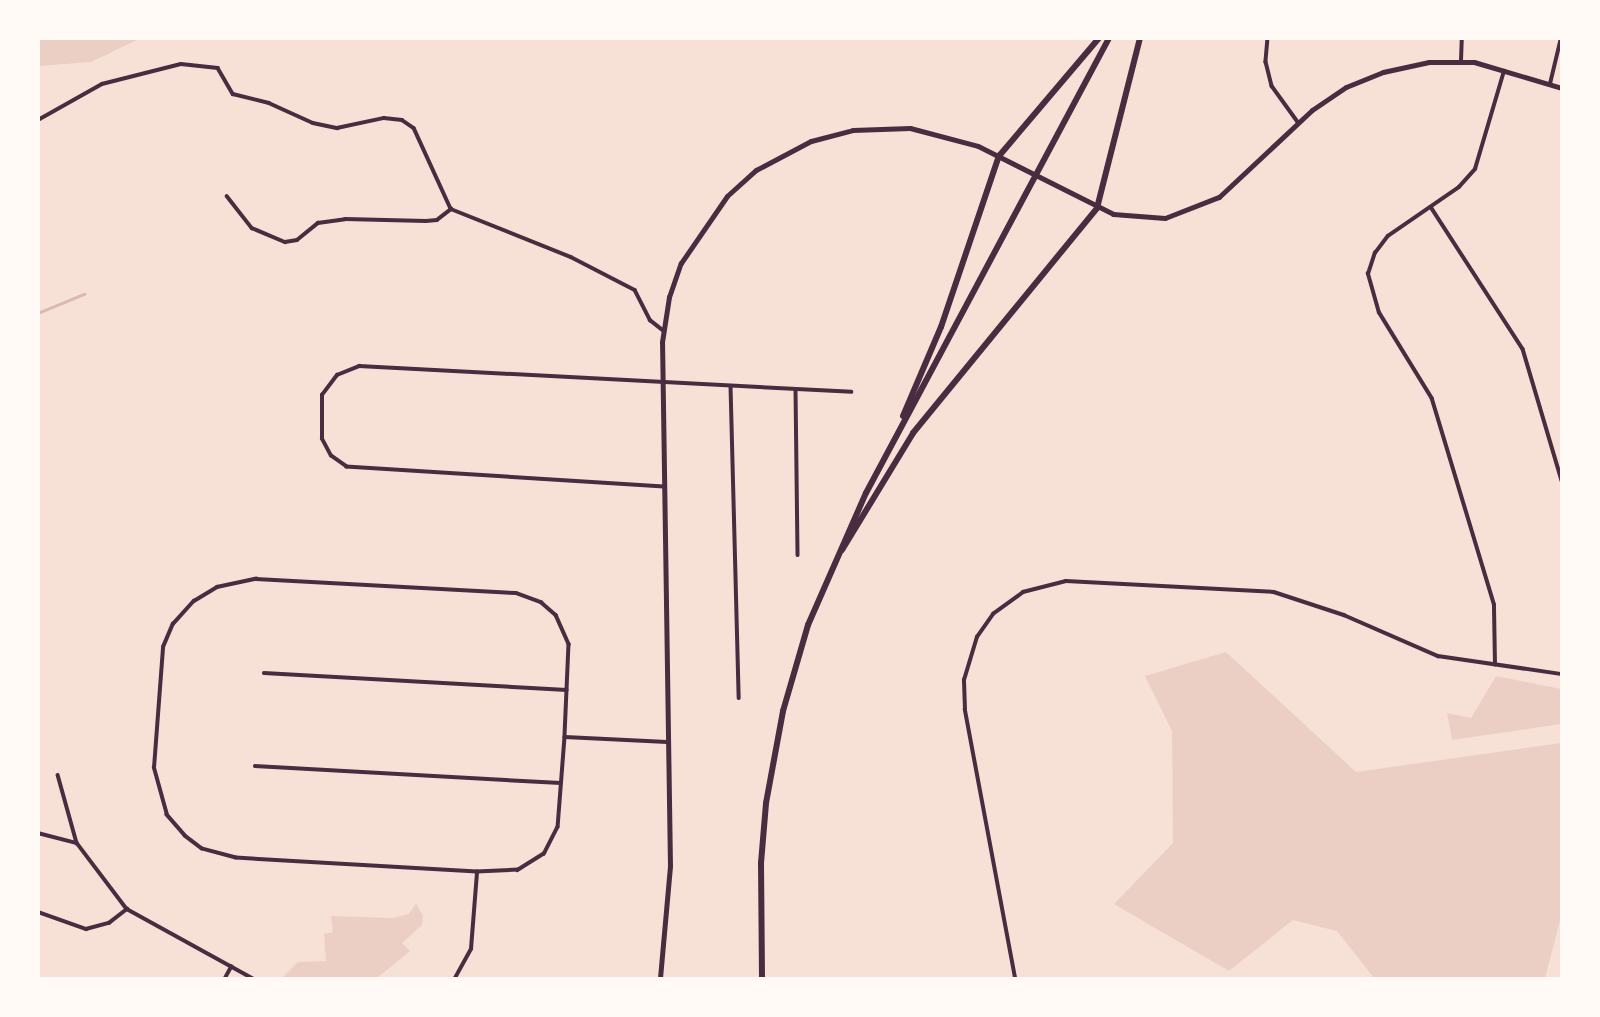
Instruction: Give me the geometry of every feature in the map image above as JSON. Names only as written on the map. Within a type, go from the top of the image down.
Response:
[{"type":"highway","points":[[889,450],[945,317],[999,156],[1099,38]]},
{"type":"highway","points":[[762,978],[761,863],[776,746],[795,668],[831,566],[889,450],[1109,38]]},
{"type":"highway","points":[[831,566],[913,433],[1097,208],[1140,38]]},
{"type":"street","points":[[1268,38],[1266,62],[1272,86],[1298,122]]},
{"type":"street","points":[[1461,61],[1462,38]]},
{"type":"street","points":[[1550,84],[1561,38]]},
{"type":"street","points":[[660,978],[669,904],[670,743],[661,383],[663,330],[675,278],[700,231],[743,181],[793,148],[853,130],[911,128],[946,135],[999,156],[1097,208],[1138,219],[1187,213],[1230,189],[1298,122],[1336,94],[1383,72],[1429,62],[1461,61],[1505,69],[1562,88]]},
{"type":"street","points":[[38,120],[102,84],[181,64],[210,65],[223,74],[233,94],[269,103],[313,123],[337,128],[384,118],[409,124],[451,209],[571,257],[635,290],[650,320],[663,330]]},
{"type":"street","points":[[1495,665],[1494,605],[1432,399],[1369,288],[1371,262],[1380,244],[1469,178],[1481,158],[1505,69]]},
{"type":"street","points":[[227,196],[252,228],[285,242],[297,240],[318,223],[345,219],[437,220],[451,209]]},
{"type":"street","points":[[1431,207],[1522,349],[1562,481]]},
{"type":"street","points":[[664,487],[347,467],[325,448],[319,417],[322,395],[330,381],[359,366],[851,392]]},
{"type":"street","points":[[731,386],[738,698]]},
{"type":"street","points":[[796,390],[798,555]]},
{"type":"street","points":[[242,580],[516,593],[541,602],[562,624],[569,644],[567,690],[558,827],[544,854],[518,870],[477,872],[236,859],[202,849],[185,836],[167,815],[154,768],[160,659],[167,634],[194,601],[217,587],[242,580]]},
{"type":"street","points":[[1014,978],[964,694],[966,668],[977,637],[1010,600],[1032,588],[1066,581],[1274,592],[1343,615],[1438,656],[1562,674]]},
{"type":"street","points":[[264,673],[567,690]]},
{"type":"street","points":[[565,737],[670,743]]},
{"type":"street","points":[[255,766],[561,782]]},
{"type":"street","points":[[58,775],[76,843],[127,909],[251,978]]},
{"type":"street","points":[[38,833],[76,843]]},
{"type":"street","points":[[455,978],[471,949],[477,872]]},
{"type":"street","points":[[38,912],[92,928],[127,909]]},
{"type":"street","points":[[225,978],[231,967]]},
{"type":"shaded area","points":[[39,38],[139,39],[91,62],[39,66]]},
{"type":"shaded area","points":[[1226,652],[1356,772],[1561,743],[1561,917],[1545,978],[1374,978],[1337,931],[1293,920],[1229,971],[1114,904],[1173,843],[1172,731],[1145,676]]},
{"type":"shaded area","points":[[1496,676],[1561,689],[1561,724],[1452,740],[1447,713],[1471,718]]},
{"type":"shaded area","points":[[416,903],[423,916],[422,925],[402,943],[410,951],[377,978],[282,978],[298,962],[326,961],[324,934],[333,932],[331,916],[394,918],[409,914]]},
{"type":"waterway","points":[[38,313],[84,294]]}]
